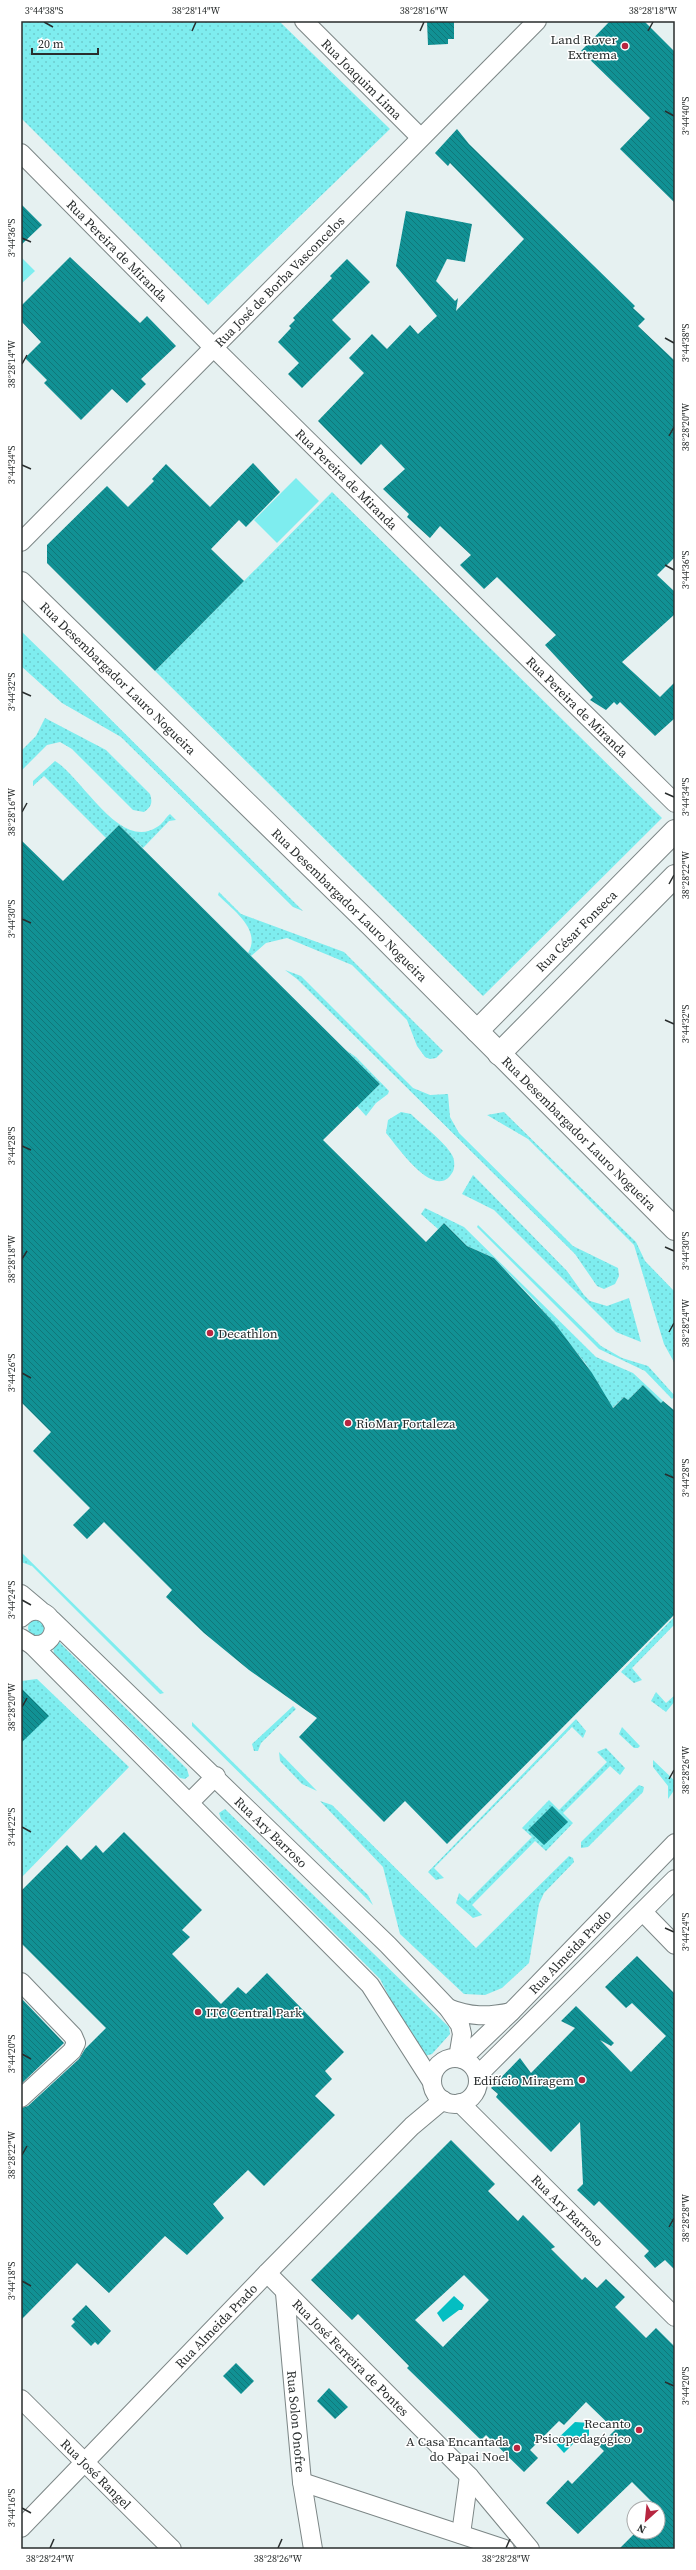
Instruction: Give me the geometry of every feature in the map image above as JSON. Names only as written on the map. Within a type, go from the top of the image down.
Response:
[{"type":"street","name":"Rua Joaquim Lima","points":[[304,21],[420,137]]},
{"type":"street","name":"Rua José de Borba Vasconcelos","points":[[21,542],[214,348],[420,137],[537,21]]},
{"type":"street","name":"Rua Pereira de Miranda","points":[[21,153],[214,348],[675,803]]},
{"type":"street","name":"Rua Desembargador Lauro Nogueira","points":[[21,583],[373,926],[675,1229]]},
{"type":"street","name":"Rua César Fonseca","points":[[477,1031],[675,831]]},
{"type":"street","points":[[500,1054],[675,876]]},
{"type":"street","name":"Rua Ary Barroso","points":[[21,1594],[46,1615],[216,1776],[388,1945],[448,2008],[460,2025],[462,2034],[460,2058]]},
{"type":"street","points":[[21,1618],[32,1610],[46,1615],[54,1627],[50,1639],[45,1644],[24,1642]]},
{"type":"street","name":"Rua Ary Barroso","points":[[24,1642],[190,1802],[370,1985],[442,2094],[675,2317]]},
{"type":"street","points":[[190,1802],[216,1776]]},
{"type":"street","name":"Rua Almeida Prado","points":[[460,2058],[511,2012],[675,1843]]},
{"type":"street","name":"Rua Almeida Prado","points":[[478,2075],[675,1879]]},
{"type":"street","points":[[643,1912],[675,1945]]},
{"type":"street","points":[[21,1982],[73,2036],[76,2043],[72,2051],[21,2098]]},
{"type":"street","points":[[448,2008],[466,2016],[481,2016],[511,2012]]},
{"type":"street","points":[[460,2058],[472,2065],[478,2075],[477,2090],[467,2101],[442,2094],[435,2069],[445,2060],[460,2058]]},
{"type":"street","name":"Rua Almeida Prado","points":[[21,2528],[442,2094]]},
{"type":"street","name":"Rua José Ferreira de Pontes","points":[[267,2273],[285,2293],[469,2476],[530,2549]]},
{"type":"street","name":"Rua Solon Onofre","points":[[285,2293],[302,2482],[313,2549]]},
{"type":"street","name":"Rua José Rangel","points":[[21,2399],[172,2549]]},
{"type":"street","points":[[461,2534],[469,2476]]},
{"type":"street","points":[[302,2482],[505,2549]]},
{"type":"shaded area","points":[[21,21],[279,21],[390,129],[208,305],[21,118]]},
{"type":"shaded area","points":[[21,257],[35,271],[21,284]]},
{"type":"shaded area","points":[[296,478],[319,501],[277,543],[254,520]]},
{"type":"shaded area","points":[[332,492],[662,818],[483,996],[155,671]]},
{"type":"shaded area","points":[[21,631],[303,911],[293,907],[121,737],[62,703],[21,666]]},
{"type":"shaded area","points":[[45,718],[106,750],[150,794],[151,804],[148,808],[144,812],[133,810],[72,749],[60,742],[47,745],[21,771],[21,751],[36,736]]},
{"type":"shaded area","points":[[55,761],[66,769],[102,809],[116,821],[129,829],[143,832],[157,827],[170,814],[176,820],[169,821],[143,848],[119,825],[106,838],[44,776],[33,786],[33,781]]},
{"type":"shaded area","points":[[219,892],[241,914],[344,952],[443,1051],[436,1058],[430,1059],[425,1057],[417,1046],[407,1020],[352,965],[287,938],[266,943],[251,956],[248,953],[251,945],[249,928],[238,914],[218,895]]},
{"type":"shaded area","points":[[285,970],[301,976],[413,1088],[430,1095],[448,1094],[450,1117],[459,1133],[573,1246],[618,1268],[619,1276],[615,1284],[604,1289],[597,1286],[575,1254],[297,979]]},
{"type":"shaded area","points":[[346,1050],[356,1057],[389,1091],[388,1094],[376,1103],[366,1116],[357,1106],[380,1084]]},
{"type":"shaded area","points":[[401,1112],[411,1114],[449,1150],[453,1157],[454,1169],[445,1180],[436,1181],[427,1177],[407,1159],[386,1133],[388,1120]]},
{"type":"shaded area","points":[[504,1112],[636,1242],[645,1261],[675,1292],[675,1364],[664,1344],[634,1245],[528,1139],[487,1115]]},
{"type":"shaded area","points":[[473,1175],[567,1271],[590,1301],[607,1306],[629,1298],[641,1342],[616,1332],[494,1210],[462,1194]]},
{"type":"shaded area","points":[[425,1208],[464,1227],[596,1357],[633,1373],[663,1401],[661,1403],[643,1385],[628,1400],[624,1397],[611,1409],[586,1364],[535,1301],[494,1258],[467,1246],[444,1223],[438,1229],[421,1214]]},
{"type":"shaded area","points":[[478,1225],[601,1346],[622,1358],[648,1366],[675,1396],[672,1399],[645,1371],[599,1349],[477,1227]]},
{"type":"shaded area","points":[[21,1552],[164,1693],[160,1694],[32,1566],[21,1562]]},
{"type":"shaded area","points":[[675,1616],[675,1624],[632,1668],[642,1680],[634,1683],[621,1672]]},
{"type":"shaded area","points":[[33,1620],[39,1620],[44,1625],[42,1634],[39,1636],[33,1636],[28,1631],[28,1625]]},
{"type":"shaded area","points":[[59,1642],[187,1769],[189,1776],[185,1779],[180,1778],[54,1653],[53,1647]]},
{"type":"shaded area","points":[[37,1679],[129,1767],[21,1878],[21,1681]]},
{"type":"shaded area","points":[[656,1692],[666,1703],[675,1695],[675,1701],[666,1712],[651,1701]]},
{"type":"shaded area","points":[[293,1706],[296,1709],[261,1743],[258,1751],[254,1751],[252,1744]]},
{"type":"shaded area","points":[[576,1719],[586,1731],[583,1738],[572,1727],[434,1868],[444,1878],[436,1880],[428,1872]]},
{"type":"shaded area","points":[[192,1722],[368,1895],[373,1905],[192,1726]]},
{"type":"shaded area","points":[[622,1727],[640,1746],[638,1748],[634,1748],[619,1734]]},
{"type":"shaded area","points":[[606,1748],[625,1768],[620,1775],[610,1766],[563,1813],[573,1823],[546,1851],[535,1841],[472,1905],[482,1915],[473,1918],[456,1903],[459,1893],[468,1901],[532,1837],[522,1828],[549,1800],[559,1810],[607,1762],[597,1752]]},
{"type":"shaded area","points":[[279,1752],[317,1791],[302,1784],[280,1761]]},
{"type":"shaded area","points":[[653,1760],[675,1781],[675,1789],[668,1799],[668,1786],[653,1767]]},
{"type":"shaded area","points":[[639,1785],[644,1787],[643,1792],[588,1847],[581,1848],[581,1842]]},
{"type":"shaded area","points":[[320,1801],[332,1805],[476,1948],[569,1856],[573,1858],[574,1862],[544,1893],[539,1904],[529,1963],[502,1988],[485,1995],[464,1994],[400,1934],[383,1867]]},
{"type":"shaded area","points":[[225,1809],[449,2027],[450,2034],[432,2054],[425,2056],[417,2051],[380,1979],[221,1819],[219,1813]]},
{"type":"shaded area","points":[[454,2296],[464,2305],[462,2310],[459,2310],[443,2322],[437,2313]]},
{"type":"shaded area","points":[[575,2422],[589,2423],[589,2440],[582,2440],[581,2436],[564,2453],[554,2442]]},
{"type":"building","points":[[427,21],[454,21],[454,39],[448,39],[448,44],[428,45]]},
{"type":"building","points":[[610,21],[644,21],[675,52],[675,203],[620,149],[650,118],[581,51]]},
{"type":"building","points":[[457,129],[469,144],[635,306],[633,308],[645,319],[638,326],[675,361],[675,557],[657,575],[675,592],[675,614],[622,662],[660,697],[675,682],[675,718],[655,736],[620,702],[617,705],[614,702],[606,710],[590,700],[593,697],[545,645],[556,635],[497,577],[484,589],[460,565],[471,555],[440,526],[430,538],[407,517],[409,514],[383,489],[405,469],[381,444],[361,465],[318,421],[364,373],[349,358],[372,334],[387,349],[410,325],[418,334],[437,316],[396,266],[406,211],[472,224],[465,262],[447,259],[436,281],[455,301],[458,298],[456,311],[524,239],[450,163],[448,166],[435,153]]},
{"type":"building","points":[[21,204],[42,225],[21,245]]},
{"type":"building","points":[[70,257],[140,323],[147,316],[176,346],[141,379],[146,384],[127,403],[112,389],[81,420],[44,383],[47,380],[25,358],[41,342],[21,321],[21,306]]},
{"type":"building","points":[[347,259],[370,282],[332,320],[351,339],[302,388],[288,374],[299,363],[278,342],[291,328],[289,326],[295,320],[293,318],[332,278],[330,276]]},
{"type":"building","points":[[253,463],[280,492],[246,527],[239,520],[211,549],[244,581],[155,671],[47,563],[47,545],[107,486],[128,507],[154,481],[152,479],[166,464],[210,507]]},
{"type":"building","name":"RioMar Fortaleza","points":[[119,825],[380,1084],[323,1140],[426,1242],[444,1223],[467,1246],[494,1258],[556,1325],[592,1373],[613,1408],[624,1397],[628,1400],[643,1385],[661,1403],[663,1401],[675,1411],[675,1614],[447,1844],[405,1801],[384,1822],[299,1737],[317,1718],[249,1670],[204,1633],[166,1597],[172,1590],[104,1522],[87,1539],[73,1525],[90,1508],[33,1451],[51,1432],[21,1402],[21,840],[63,881]]},
{"type":"building","points":[[21,1688],[49,1716],[21,1743]]},
{"type":"building","points":[[552,1806],[568,1822],[544,1845],[528,1830]]},
{"type":"building","points":[[124,1832],[202,1910],[182,1930],[190,1937],[172,1954],[221,2004],[238,1987],[246,1994],[267,1973],[344,2052],[325,2071],[332,2079],[315,2096],[335,2115],[264,2186],[248,2170],[213,2204],[224,2218],[187,2255],[165,2236],[109,2293],[77,2263],[21,2320],[21,2108],[28,2106],[79,2059],[85,2049],[106,2028],[21,1943],[21,1891],[67,1845],[81,1860],[96,1845],[103,1853]]},
{"type":"building","points":[[637,1956],[675,1994],[675,2270],[665,2260],[655,2268],[644,2256],[649,2251],[599,2201],[594,2206],[577,2190],[583,2184],[580,2122],[551,2152],[496,2097],[498,2094],[491,2088],[520,2058],[531,2073],[575,2028],[561,2021],[576,2006],[614,2043],[611,2046],[600,2040],[631,2072],[666,2036],[632,2003],[626,2008],[605,1987]]},
{"type":"building","points":[[21,1998],[64,2043],[21,2084]]},
{"type":"building","points":[[451,2140],[495,2184],[488,2191],[518,2221],[523,2215],[555,2247],[551,2249],[582,2280],[585,2277],[597,2288],[606,2279],[625,2297],[615,2307],[646,2338],[656,2328],[675,2347],[675,2549],[619,2549],[628,2540],[666,2540],[666,2500],[650,2500],[632,2482],[578,2534],[546,2503],[568,2480],[572,2484],[604,2451],[599,2446],[615,2430],[586,2402],[564,2425],[559,2421],[530,2450],[538,2458],[524,2472],[486,2435],[481,2440],[407,2368],[409,2366],[358,2314],[352,2320],[311,2280]],"holes":[[[464,2275],[489,2300],[443,2347],[415,2320]]]},
{"type":"building","points":[[86,2305],[111,2331],[98,2345],[95,2342],[91,2346],[71,2326],[75,2322],[72,2319]]},
{"type":"building","points":[[236,2363],[254,2381],[241,2394],[223,2376]]},
{"type":"building","points":[[329,2388],[348,2407],[335,2419],[317,2401]]},
{"type":"place","name":"Land Rover Extrema","points":[[625,46]]},
{"type":"place","name":"Decathlon","points":[[210,1333]]},
{"type":"place","name":"RioMar Fortaleza","points":[[348,1423]]},
{"type":"place","name":"ITC Central Park","points":[[198,2012]]},
{"type":"place","name":"Edifício Miragem","points":[[582,2080]]},
{"type":"place","name":"Recanto Psicopedagógico","points":[[639,2430]]},
{"type":"place","name":"A Casa Encantada do Papai Noel","points":[[517,2448]]}]
